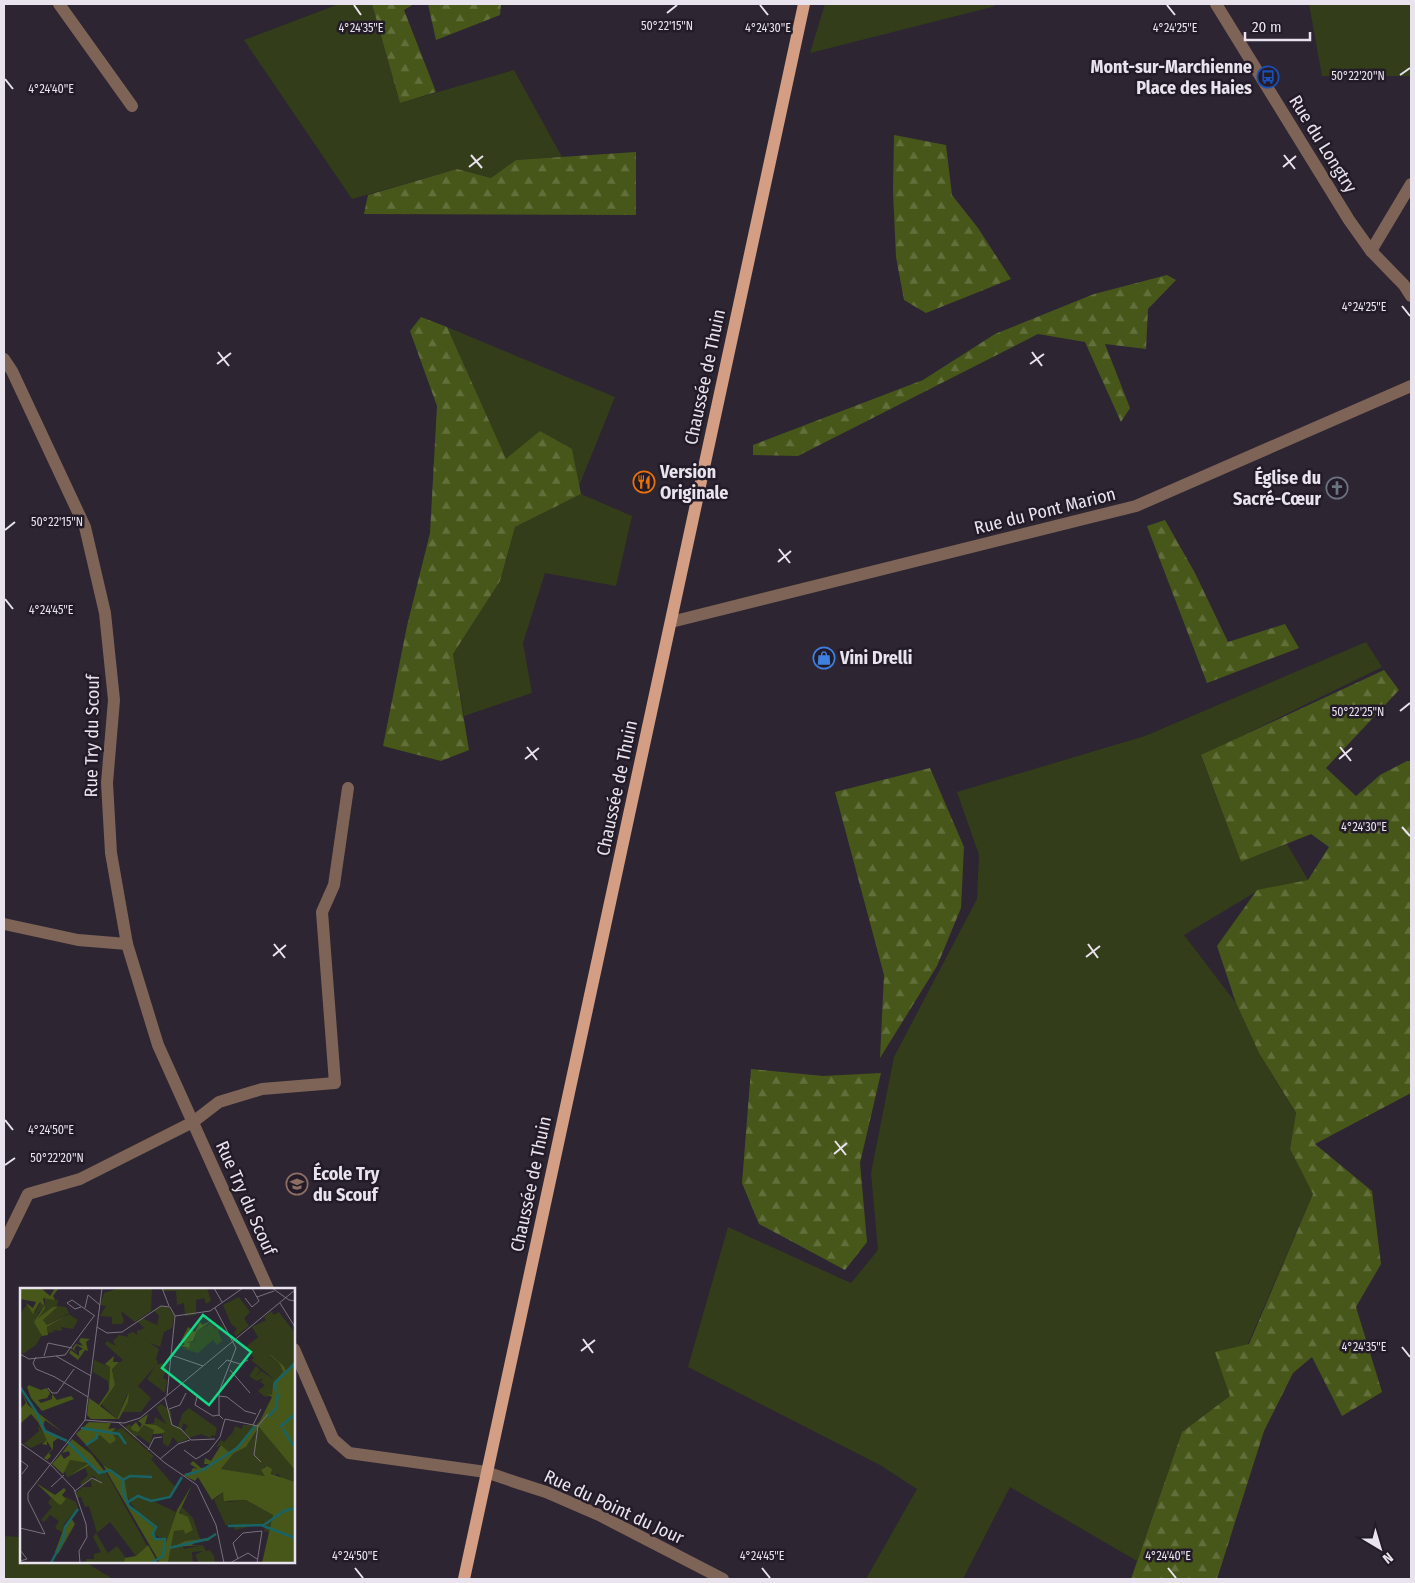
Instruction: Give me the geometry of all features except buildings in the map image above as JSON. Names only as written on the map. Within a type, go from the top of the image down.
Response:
[{"type":"main road","name":"Chaussée de Thuin","points":[[464,1579],[804,4]]},
{"type":"street","points":[[59,4],[132,106]]},
{"type":"street","name":"Rue du Longtry","points":[[1216,4],[1349,220],[1371,251],[1404,285],[1411,296]]},
{"type":"street","points":[[1371,251],[1411,184]]},
{"type":"street","name":"Rue Try du Scouf","points":[[4,359],[12,371],[84,527],[105,613],[114,700],[107,783],[111,853],[127,944],[158,1045],[268,1288]]},
{"type":"street","name":"Rue du Pont Marion","points":[[671,622],[1136,506],[1411,386]]},
{"type":"street","points":[[4,1243],[28,1194],[80,1179],[193,1122],[219,1102],[262,1090],[335,1083],[322,912],[334,885],[348,788]]},
{"type":"street","points":[[4,924],[78,940],[127,944]]},
{"type":"street","points":[[295,1351],[334,1439],[349,1453],[486,1472]]},
{"type":"street","name":"Rue du Point du Jour","points":[[486,1472],[546,1492],[599,1515],[723,1579]]},
{"type":"green space","points":[[339,4],[372,4],[400,103],[514,70],[562,157],[516,160],[491,178],[457,169],[352,199],[244,40]]},
{"type":"green space","points":[[372,4],[414,4],[404,10],[436,92],[400,103]]},
{"type":"green space","points":[[428,4],[501,4],[500,15],[436,40]]},
{"type":"green space","points":[[825,4],[998,4],[810,53]]},
{"type":"green space","points":[[1309,4],[1411,4],[1411,76],[1322,76]]},
{"type":"green space","points":[[894,135],[946,145],[952,195],[978,228],[1011,279],[926,313],[904,300],[896,257],[893,191]]},
{"type":"green space","points":[[636,152],[636,215],[364,214],[368,195],[457,169],[491,178],[516,160]]},
{"type":"green space","points":[[1167,275],[1176,280],[1148,309],[1146,349],[1105,344],[1130,408],[1121,422],[1085,342],[1038,334],[798,456],[753,455],[753,445],[923,380],[995,334],[1094,294]]},
{"type":"green space","points":[[421,317],[447,327],[506,459],[540,431],[572,449],[581,494],[515,527],[500,581],[453,654],[469,750],[441,761],[383,746],[407,626],[430,533],[437,406],[410,331]]},
{"type":"green space","points":[[447,327],[615,397],[579,486],[572,449],[506,460]]},
{"type":"green space","points":[[581,494],[632,516],[616,586],[545,573],[523,643],[532,693],[464,716],[453,654],[500,581],[515,527]]},
{"type":"green space","points":[[1165,520],[1195,573],[1228,642],[1285,624],[1299,648],[1207,683],[1147,526]]},
{"type":"green space","points":[[1366,642],[1382,667],[1201,756],[1241,862],[1287,844],[1308,880],[1254,893],[1184,935],[1236,1003],[1259,1053],[1296,1114],[1290,1149],[1313,1194],[1248,1344],[1230,1396],[1182,1432],[1137,1561],[1010,1487],[963,1579],[866,1579],[917,1489],[880,1465],[688,1367],[728,1227],[851,1283],[878,1250],[871,1173],[894,1057],[977,899],[979,855],[957,792],[1145,736]]},
{"type":"green space","points":[[1384,670],[1399,690],[1326,768],[1356,796],[1380,775],[1407,761],[1411,761],[1411,1093],[1315,1144],[1372,1191],[1381,1264],[1356,1307],[1382,1392],[1342,1416],[1312,1357],[1293,1373],[1264,1431],[1217,1579],[1131,1579],[1182,1432],[1230,1396],[1215,1352],[1249,1344],[1313,1194],[1290,1149],[1296,1113],[1259,1053],[1236,1003],[1217,946],[1257,890],[1308,880],[1329,847],[1311,834],[1241,862],[1201,755]]},
{"type":"green space","points":[[930,768],[964,847],[961,908],[937,966],[880,1058],[884,975],[835,792]]},
{"type":"green space","points":[[751,1069],[823,1076],[881,1073],[860,1163],[867,1242],[845,1270],[759,1224],[742,1183]]},
{"type":"green space","points":[[4,1536],[20,1537],[20,1563],[87,1563],[113,1579],[4,1579]]},
{"type":"place","name":"Mont-sur-Marchienne Place des Haies","points":[[1268,77]]},
{"type":"place","name":"Version Originale","points":[[644,482]]},
{"type":"place","name":"Église du Sacré-Cœur","points":[[1337,488]]},
{"type":"place","name":"Vini Drelli","points":[[824,658]]},
{"type":"place","name":"École Try du Scouf","points":[[297,1184]]}]
